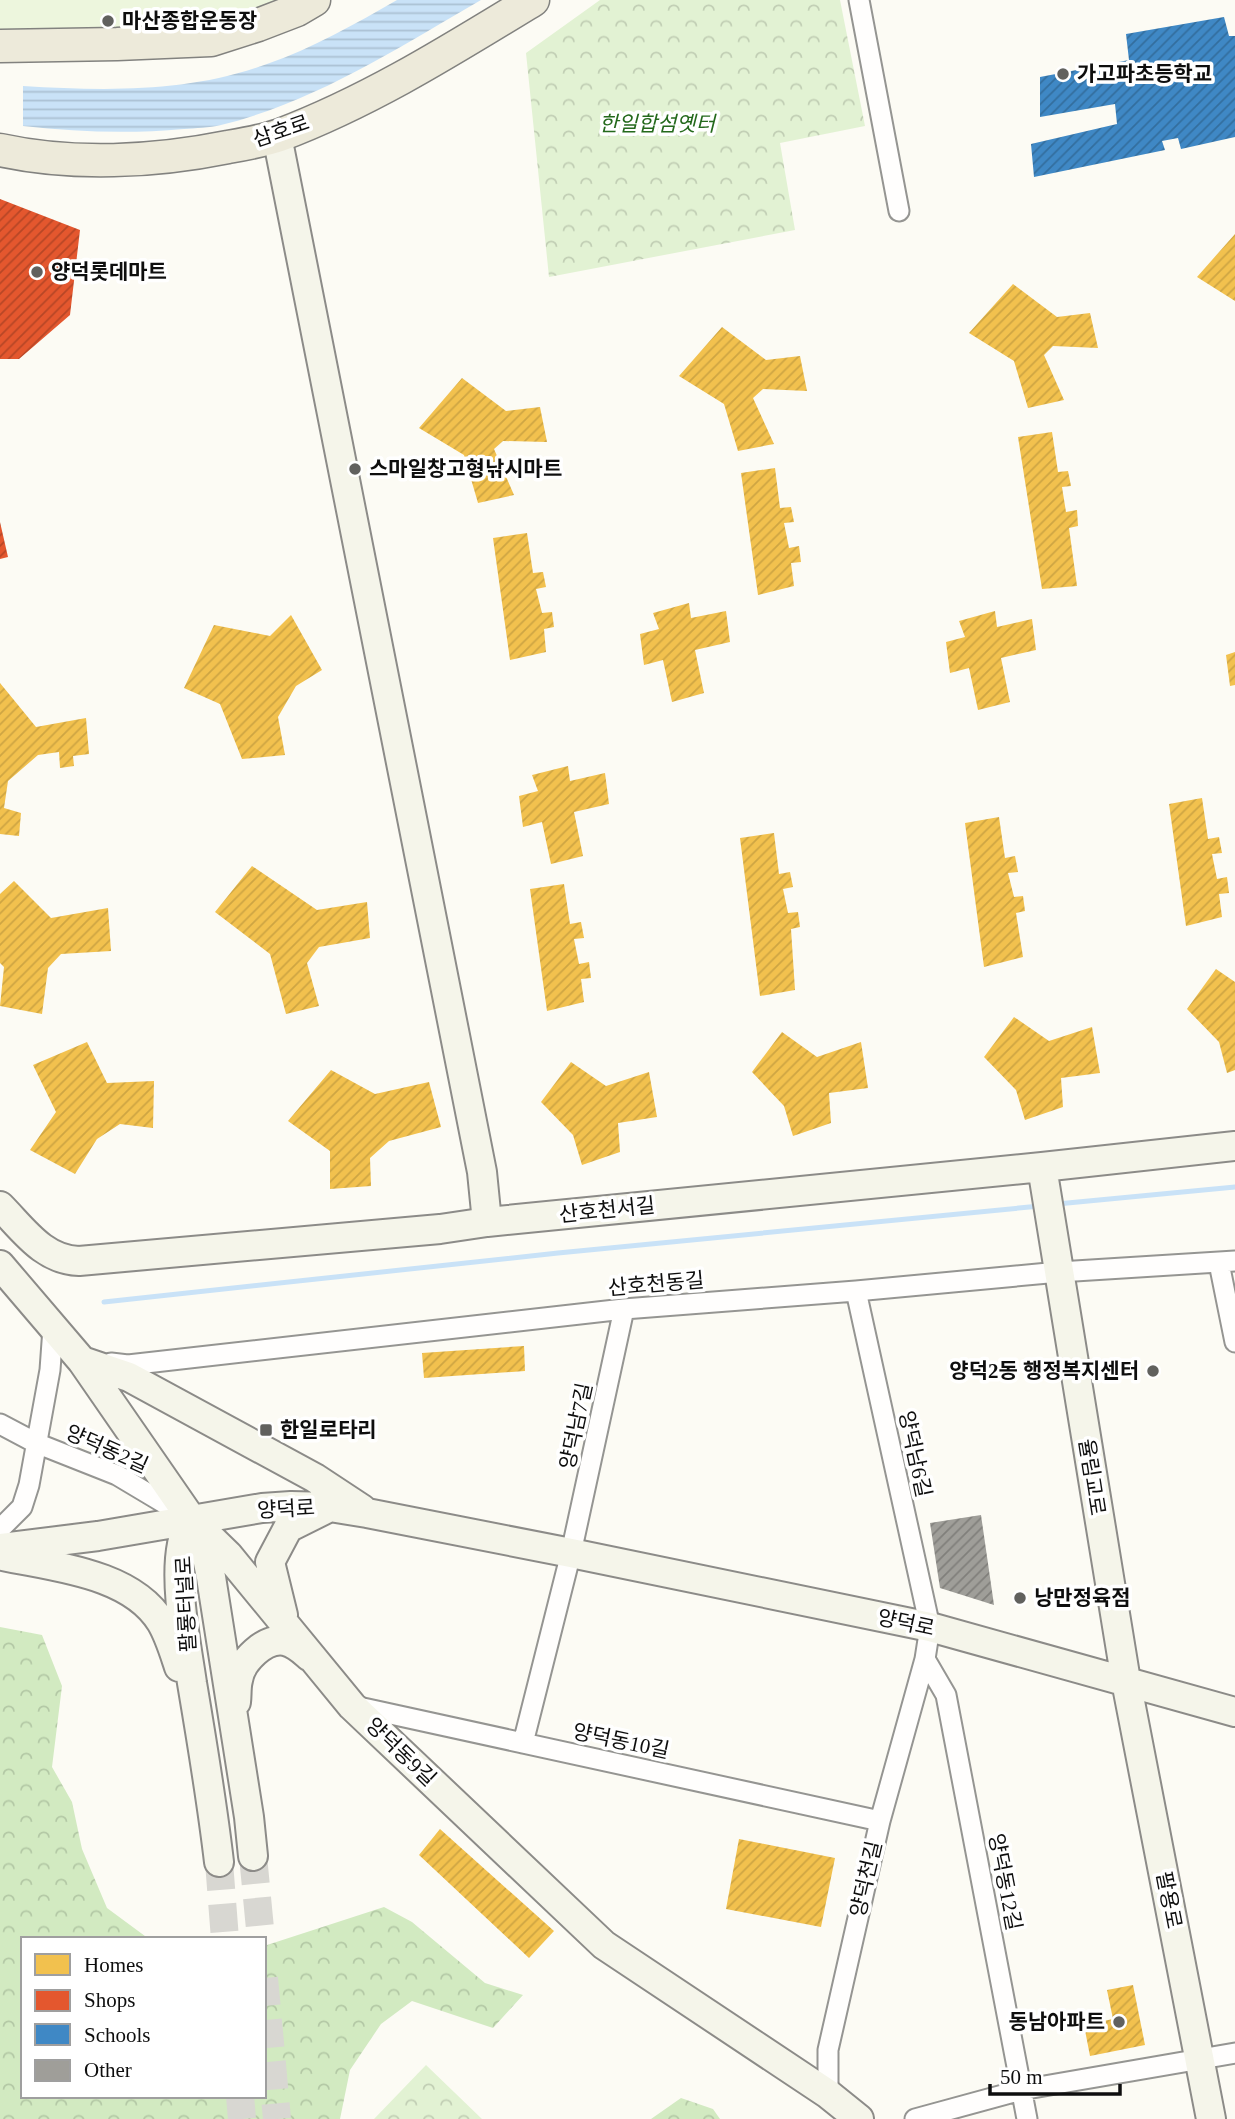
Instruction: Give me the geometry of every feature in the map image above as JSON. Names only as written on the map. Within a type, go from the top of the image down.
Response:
[{"type":"main road","points":[[0,46],[211,40],[268,22],[314,0]]},
{"type":"main road","name":"삼호로","points":[[2,149],[22,155],[66,159],[160,157],[209,151],[277,136],[385,87],[441,57],[533,0]]},
{"type":"main road","points":[[277,136],[482,1171],[487,1222]]},
{"type":"main road","name":"산호천서길","points":[[0,1206],[41,1248],[56,1257],[71,1261],[440,1229],[1235,1146]]},
{"type":"main road","name":"율림교로","points":[[1042,1167],[1126,1681]]},
{"type":"main road","name":"양덕동9길","points":[[0,1265],[82,1361],[192,1520],[228,1555],[352,1706],[604,1945],[828,2094]]},
{"type":"main road","points":[[0,1297],[49,1323]]},
{"type":"main road","points":[[82,1361],[129,1377],[315,1478],[367,1513]]},
{"type":"main road","name":"양덕로","points":[[0,1548],[98,1536],[290,1506],[330,1507],[571,1553],[930,1628],[1235,1712]]},
{"type":"main road","points":[[284,1621],[270,1562],[288,1528],[330,1507]]},
{"type":"main road","name":"팔룡터널로","points":[[192,1520],[182,1543],[181,1600],[219,1862]]},
{"type":"main road","name":"팔룡터널로","points":[[192,1520],[205,1548],[211,1577],[253,1856]]},
{"type":"main road","points":[[0,1555],[90,1575],[126,1590],[150,1607],[161,1622],[172,1648],[202,1741]]},
{"type":"main road","points":[[237,1744],[237,1680],[247,1660],[260,1648],[272,1642],[284,1641],[297,1646],[317,1661]]},
{"type":"main road","name":"팔용로","points":[[1126,1681],[1212,2119]]},
{"type":"main road","points":[[828,2094],[859,2119]]},
{"type":"street","points":[[859,0],[899,211]]},
{"type":"street","points":[[1227,1262],[1235,1342]]},
{"type":"street","name":"산호천동길","points":[[82,1361],[128,1365],[624,1309],[1059,1272],[1227,1262]]},
{"type":"street","name":"양덕남6길","points":[[856,1291],[930,1628]]},
{"type":"street","name":"양덕남7길","points":[[571,1553],[624,1309]]},
{"type":"street","points":[[0,1529],[22,1507],[29,1485],[50,1370],[49,1323]]},
{"type":"street","name":"양덕동2길","points":[[0,1424],[36,1443],[117,1475],[192,1520]]},
{"type":"street","points":[[523,1743],[571,1553]]},
{"type":"street","name":"양덕천길","points":[[828,2094],[828,2050],[880,1821],[925,1659],[930,1628]]},
{"type":"street","name":"양덕동12길","points":[[925,1659],[946,1695],[1027,2119]]},
{"type":"street","name":"양덕동10길","points":[[352,1706],[880,1821]]},
{"type":"street","points":[[915,2119],[1021,2090],[1235,2053]]},
{"type":"green space","name":"마산종합운동장","points":[[0,0],[276,0],[263,8],[170,34],[0,40]]},
{"type":"green space","name":"한일합섬옛터","points":[[600,0],[840,0],[865,126],[780,143],[795,230],[549,277],[526,53]]},
{"type":"green space","points":[[0,1627],[42,1635],[62,1686],[52,1767],[72,1802],[82,1849],[107,1908],[146,1937],[21,1937],[21,2098],[266,2098],[266,1945],[384,1907],[412,1922],[485,1983],[523,1995],[493,2028],[412,2001],[381,2024],[350,2070],[340,2119],[0,2119]]},
{"type":"green space","points":[[426,2065],[482,2119],[374,2119]]},
{"type":"green space","points":[[681,2098],[713,2109],[720,2119],[651,2119]]},
{"type":"water","points":[[397,0],[481,0],[387,55],[323,88],[290,103],[221,125],[123,132],[23,126],[23,86],[116,89],[208,80],[267,64],[301,51]]},
{"type":"building: Homes","points":[[1,223],[18,228],[16,236],[48,247],[52,239],[64,243],[59,260],[50,258],[45,300],[55,311],[24,340],[11,331],[0,331]]},
{"type":"building: Homes","points":[[1235,234],[1235,301],[1197,277]]},
{"type":"building: Homes","points":[[1013,284],[1057,317],[1090,313],[1098,348],[1053,346],[1044,355],[1064,400],[1028,408],[1014,361],[969,333]]},
{"type":"building: Homes","points":[[722,327],[766,360],[800,356],[807,391],[763,389],[753,398],[774,444],[738,451],[724,404],[679,376]]},
{"type":"building: Homes","points":[[462,378],[506,411],[540,407],[547,442],[503,441],[494,449],[514,495],[478,503],[464,455],[419,428]]},
{"type":"building: Homes","points":[[1052,432],[1058,472],[1068,471],[1071,486],[1062,487],[1066,512],[1077,510],[1078,526],[1069,528],[1077,586],[1042,589],[1018,437]]},
{"type":"building: Homes","points":[[775,468],[780,508],[791,507],[794,522],[784,523],[789,548],[799,546],[801,562],[791,563],[794,586],[758,595],[741,473]]},
{"type":"building: Homes","points":[[527,533],[533,573],[543,572],[546,587],[536,589],[542,613],[552,612],[554,627],[544,629],[546,652],[510,660],[493,538]]},
{"type":"building: Homes","points":[[689,603],[691,618],[726,611],[730,642],[695,650],[704,693],[672,702],[663,660],[644,665],[640,634],[659,629],[653,613]]},
{"type":"building: Homes","points":[[995,611],[997,627],[1032,619],[1036,650],[1001,658],[1010,702],[978,710],[969,668],[950,673],[946,642],[965,637],[959,621]]},
{"type":"building: Homes","points":[[291,615],[322,670],[296,686],[278,717],[285,755],[242,759],[220,704],[184,688],[214,625],[270,636]]},
{"type":"building: Homes","points":[[1235,652],[1235,685],[1230,686],[1226,655]]},
{"type":"building: Homes","points":[[0,683],[36,727],[86,718],[89,754],[73,756],[74,766],[60,768],[59,752],[38,755],[8,781],[4,808],[21,813],[19,836],[0,834]]},
{"type":"building: Homes","points":[[568,766],[570,781],[605,773],[609,804],[574,812],[583,856],[551,864],[542,822],[523,827],[519,796],[538,791],[532,775]]},
{"type":"building: Homes","points":[[1202,798],[1208,839],[1219,837],[1222,853],[1212,854],[1217,879],[1227,877],[1229,893],[1219,894],[1222,917],[1186,926],[1169,804]]},
{"type":"building: Homes","points":[[999,817],[1005,858],[1015,856],[1018,872],[1008,873],[1014,897],[1023,896],[1025,911],[1016,913],[1023,957],[984,967],[965,823]]},
{"type":"building: Homes","points":[[774,833],[779,874],[790,872],[793,887],[783,889],[788,913],[798,912],[800,927],[791,929],[795,990],[760,996],[740,838]]},
{"type":"building: Homes","points":[[252,866],[317,910],[367,902],[370,938],[319,947],[307,963],[319,1006],[286,1014],[270,954],[215,912]]},
{"type":"building: Homes","points":[[14,881],[51,918],[108,908],[111,951],[61,954],[48,968],[42,1014],[0,1006],[4,967],[0,963],[0,894]]},
{"type":"building: Homes","points":[[564,884],[570,924],[581,922],[584,938],[574,939],[579,964],[589,962],[591,978],[581,979],[584,1002],[547,1011],[530,889]]},
{"type":"building: Homes","points":[[1216,969],[1235,982],[1235,1070],[1227,1073],[1219,1042],[1187,1009]]},
{"type":"building: Homes","points":[[1014,1017],[1049,1041],[1092,1027],[1100,1073],[1061,1078],[1063,1107],[1025,1120],[1016,1090],[984,1057]]},
{"type":"building: Homes","points":[[782,1032],[817,1057],[861,1042],[868,1088],[829,1093],[831,1123],[793,1136],[784,1106],[752,1072]]},
{"type":"building: Homes","points":[[87,1042],[107,1083],[154,1081],[153,1128],[120,1124],[97,1139],[75,1174],[30,1150],[56,1112],[33,1065]]},
{"type":"building: Homes","points":[[571,1062],[606,1086],[649,1072],[657,1117],[618,1123],[620,1152],[582,1165],[573,1135],[541,1102]]},
{"type":"building: Homes","points":[[331,1070],[375,1094],[429,1082],[441,1127],[389,1141],[370,1158],[371,1186],[330,1189],[330,1151],[288,1121]]},
{"type":"building: Homes","points":[[524,1346],[525,1371],[424,1378],[422,1353]]},
{"type":"building: Homes","points":[[440,1829],[554,1931],[529,1958],[419,1855]]},
{"type":"building: Homes","points":[[739,1839],[835,1858],[821,1927],[726,1909]]},
{"type":"building: Homes","name":"동남아파트","points":[[1133,1985],[1145,2045],[1090,2056],[1084,2025],[1113,2019],[1107,1990]]},
{"type":"building: Shops","name":"양덕롯데마트","points":[[0,199],[80,230],[70,315],[19,359],[0,359]]},
{"type":"building: Shops","points":[[0,522],[8,557],[0,559]]},
{"type":"building: Schools","points":[[1224,17],[1229,36],[1235,36],[1235,137],[1181,149],[1178,138],[1162,141],[1165,150],[1034,177],[1031,144],[1117,124],[1115,104],[1040,117],[1040,77],[1129,60],[1126,34]]},
{"type":"building: Other","points":[[981,1515],[994,1605],[940,1588],[930,1523]]},
{"type":"waterway","points":[[1057,1204],[1235,1187]]},
{"type":"waterway","points":[[104,1302],[558,1253],[1040,1206]]},
{"type":"tunnel","points":[[253,1856],[261,1937]]},
{"type":"tunnel","points":[[219,1862],[225,1937]]},
{"type":"tunnel","points":[[266,2000],[277,2119]]},
{"type":"tunnel","points":[[240,2098],[242,2119]]},
{"type":"place","name":"마산종합운동장","points":[[108,21]]},
{"type":"place","name":"가고파초등학교","points":[[1063,74]]},
{"type":"place","name":"양덕롯데마트","points":[[37,272]]},
{"type":"place","name":"스마일창고형낚시마트","points":[[355,469]]},
{"type":"place","name":"양덕2동 행정복지센터","points":[[1153,1371]]},
{"type":"place","name":"한일로타리","points":[[266,1430]]},
{"type":"place","name":"낭만정육점","points":[[1020,1598]]},
{"type":"place","name":"동남아파트","points":[[1119,2022]]}]
